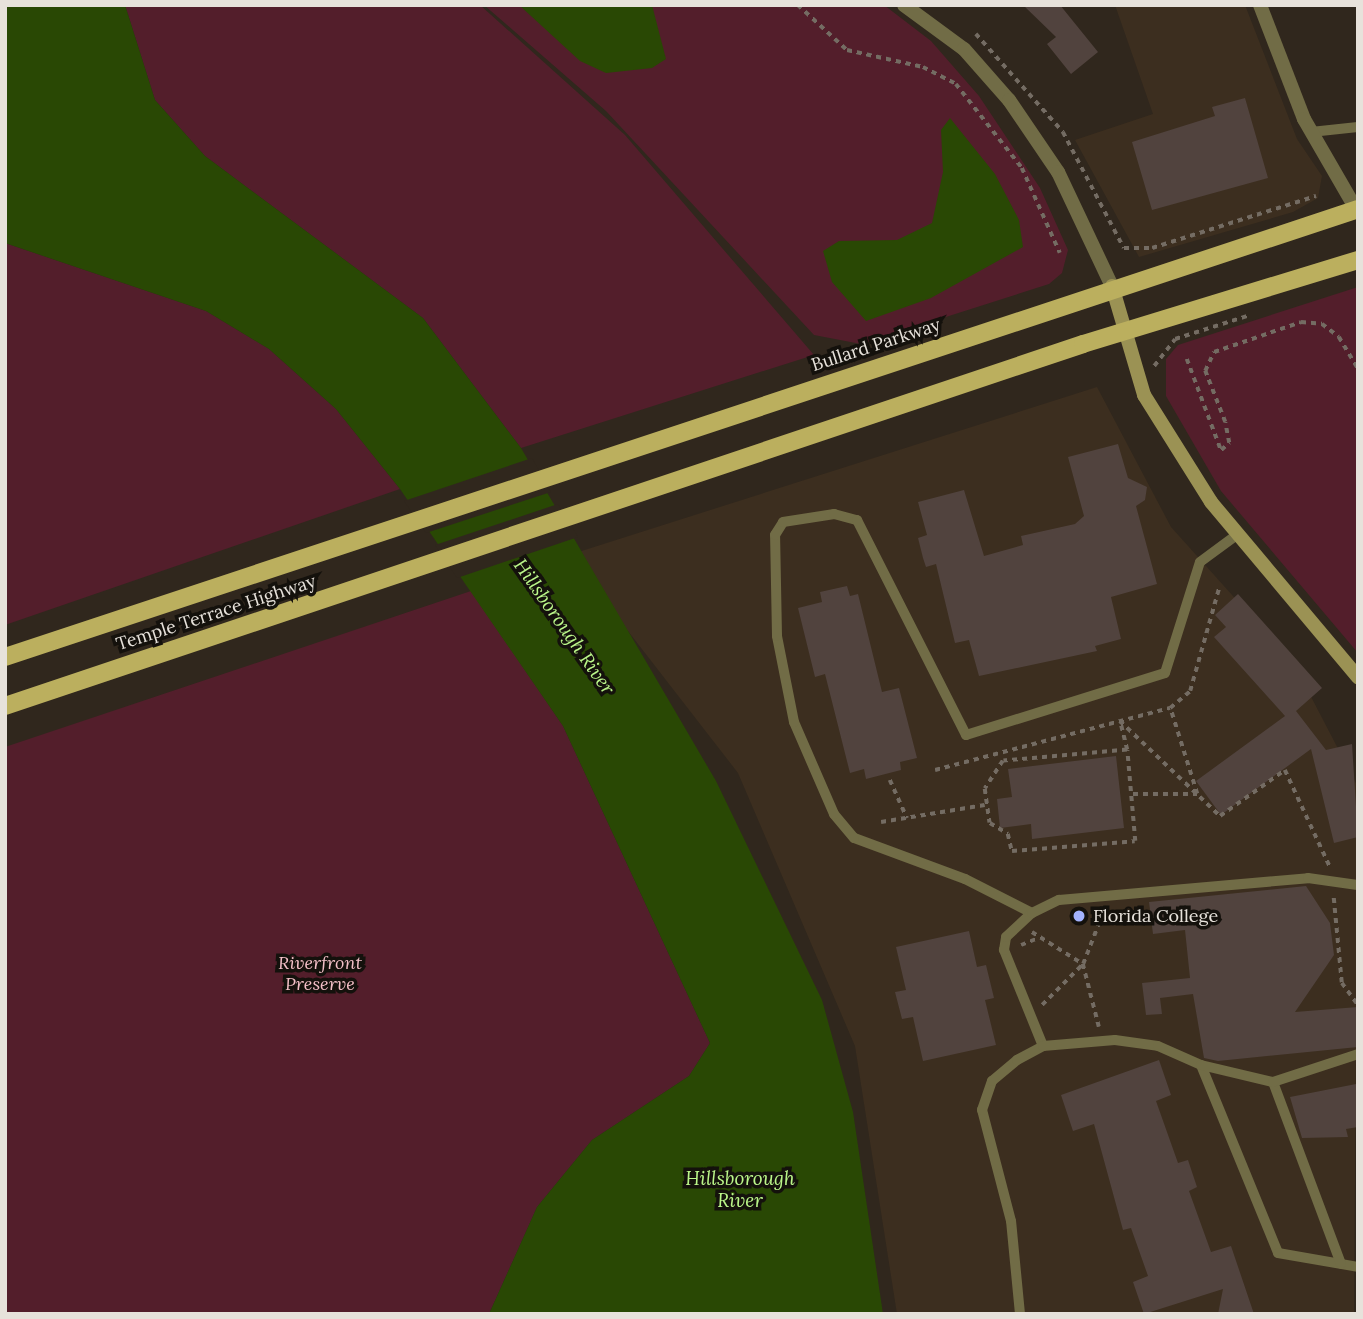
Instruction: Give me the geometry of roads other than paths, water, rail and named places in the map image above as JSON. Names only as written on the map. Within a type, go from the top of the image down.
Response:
[{"type":"main road","name":"Bullard Parkway","points":[[408,522],[1112,286],[1357,209]]},
{"type":"main road","points":[[1125,331],[1358,260]]},
{"type":"main road","name":"Temple Terrace Highway","points":[[5,706],[1125,331]]},
{"type":"main road","name":"Temple Terrace Highway","points":[[5,657],[408,522]]},
{"type":"street","points":[[904,5],[964,50],[1009,100],[1058,172],[1112,286],[1140,380],[1211,502],[1358,677]]},
{"type":"street","points":[[1260,5],[1311,132],[1357,209]]},
{"type":"lane","points":[[1311,132],[1358,127]]},
{"type":"lane","points":[[1032,913],[965,879],[854,838],[834,814],[794,722],[777,636],[779,528],[783,522],[834,514],[857,520],[966,735],[1165,673],[1200,562],[1238,534]]},
{"type":"lane","points":[[1043,1045],[1004,950],[1006,937],[1032,913],[1059,900],[1308,878],[1358,885]]},
{"type":"lane","points":[[1020,1314],[1011,1221],[982,1110],[992,1081],[1043,1045],[1115,1040],[1158,1046],[1200,1065],[1273,1082],[1358,1054]]},
{"type":"lane","points":[[1200,1065],[1278,1253],[1358,1267]]},
{"type":"lane","points":[[1273,1082],[1341,1264]]},
{"type":"water","name":"Hillsborough River","points":[[5,5],[125,5],[155,100],[205,156],[423,318],[521,448],[716,781],[822,1000],[853,1112],[883,1314],[489,1314],[537,1207],[592,1140],[689,1076],[710,1043],[563,726],[400,489],[336,409],[269,349],[206,311],[5,243]]},
{"type":"water","points":[[519,5],[652,5],[666,59],[652,68],[606,73],[580,61]]},
{"type":"water","points":[[950,118],[995,174],[1019,220],[1023,247],[931,298],[866,321],[832,282],[823,251],[839,241],[897,240],[932,223],[943,172],[941,130]]},
{"type":"place","name":"Florida College","points":[[1079,916]]},
{"type":"park label","name":"Riverfront Preserve","points":[[320,974]]}]
